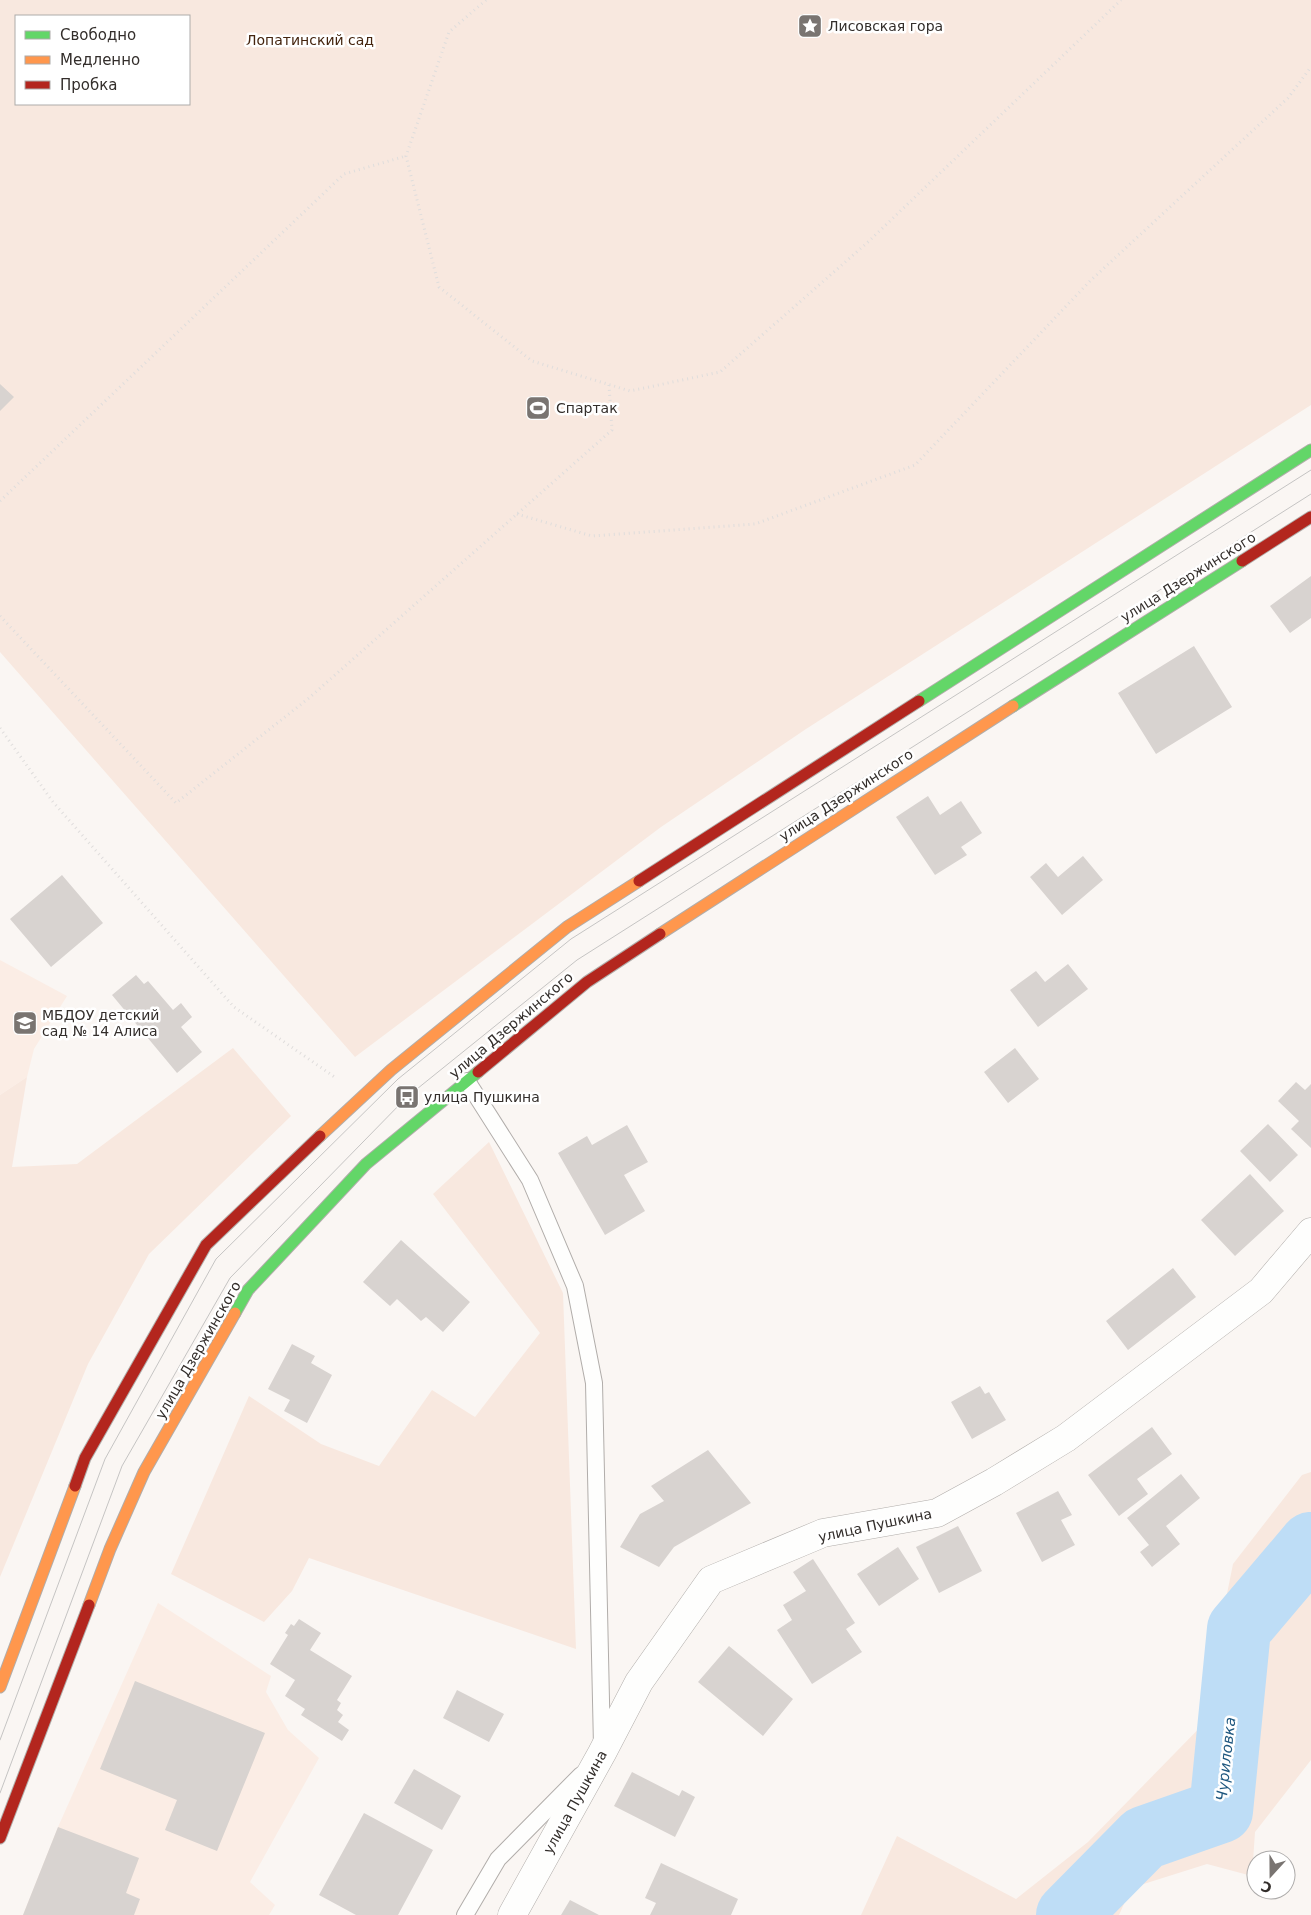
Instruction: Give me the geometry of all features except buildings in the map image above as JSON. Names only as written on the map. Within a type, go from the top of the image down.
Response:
[{"type":"main road","points":[[0,1688],[85,1458],[206,1245],[341,1117],[391,1070],[567,926],[1311,450]]},
{"type":"main road","name":"улица Дзержинского","points":[[0,1838],[110,1549],[144,1472],[248,1290],[366,1164],[587,982],[929,759],[1311,517]]},
{"type":"street","name":"улица Пушкина","points":[[512,1915],[639,1682],[711,1580],[823,1533],[936,1512],[994,1482],[1066,1438],[1261,1291],[1311,1232]]},
{"type":"lane","points":[[465,1915],[498,1859],[602,1753],[594,1383],[575,1286],[530,1180],[468,1081]]},
{"type":"path","points":[[486,0],[449,32],[406,156],[439,287],[532,361],[630,391],[720,372],[868,242],[1121,0]]},
{"type":"path","points":[[517,514],[592,536],[755,524],[915,465],[1090,281],[1288,98],[1311,67]]},
{"type":"path","points":[[0,501],[344,174],[406,156]]},
{"type":"path","points":[[0,616],[176,803],[309,698],[612,430],[609,385]]},
{"type":"path","points":[[0,728],[53,802],[234,1006],[336,1078]]},
{"type":"shaded area","name":"МБДОУ детский сад № 14 Алиса","points":[[0,960],[67,996],[34,1049],[27,1077],[0,1095]]},
{"type":"shaded area","points":[[158,1603],[271,1676],[266,1692],[288,1730],[319,1758],[250,1882],[275,1905],[269,1915],[23,1915],[58,1827]]},
{"type":"green space","name":"Спартак","points":[[0,0],[1311,0],[1311,405],[806,729],[661,827],[355,1057],[0,652]]},
{"type":"green space","points":[[233,1048],[291,1116],[149,1254],[88,1364],[0,1577],[0,1095],[27,1077],[12,1167],[77,1164]]},
{"type":"green space","points":[[489,1142],[563,1293],[576,1649],[309,1558],[292,1591],[264,1622],[171,1574],[249,1396],[321,1444],[379,1466],[432,1390],[475,1417],[540,1333],[433,1194]]},
{"type":"green space","points":[[1311,1472],[1311,1760],[1255,1832],[1254,1850],[1246,1850],[1246,1874],[1207,1864],[1131,1888],[1119,1915],[861,1915],[897,1836],[1016,1899],[1088,1842],[1220,1707],[1215,1653],[1233,1564],[1302,1475]]},
{"type":"waterway","name":"Чуриловка","points":[[1068,1915],[1144,1838],[1221,1811],[1239,1629],[1311,1544]]},
{"type":"tram line","points":[[0,1740],[105,1459],[216,1259],[398,1079],[571,939],[1311,470]]},
{"type":"tram line","points":[[0,1793],[122,1466],[230,1278],[407,1097],[577,960],[1311,494]]},
{"type":"traffic: fast","points":[[919,701],[1311,450]]},
{"type":"traffic: fast","points":[[1013,706],[1242,561]]},
{"type":"traffic: fast","points":[[235,1313],[248,1290],[366,1164],[478,1072]]},
{"type":"traffic: slow","points":[[660,934],[1013,706]]},
{"type":"traffic: slow","points":[[320,1136],[391,1070],[567,927],[639,881]]},
{"type":"traffic: slow","points":[[89,1605],[110,1549],[144,1472],[235,1313]]},
{"type":"traffic: slow","points":[[0,1687],[75,1486]]},
{"type":"traffic: jam","points":[[1242,561],[1311,517]]},
{"type":"traffic: jam","points":[[639,881],[919,701]]},
{"type":"traffic: jam","points":[[478,1072],[587,982],[660,934]]},
{"type":"traffic: jam","points":[[75,1486],[85,1458],[206,1245],[320,1136]]},
{"type":"traffic: jam","points":[[0,1838],[89,1605]]},
{"type":"place","name":"Лисовская гора","points":[[810,26]]},
{"type":"place","name":"Спартак","points":[[538,408]]},
{"type":"place","name":"МБДОУ детский сад № 14 Алиса","points":[[25,1023]]},
{"type":"place","name":"улица Пушкина","points":[[407,1097]]},
{"type":"park label","name":"Лопатинский сад","points":[[310,40]]}]
